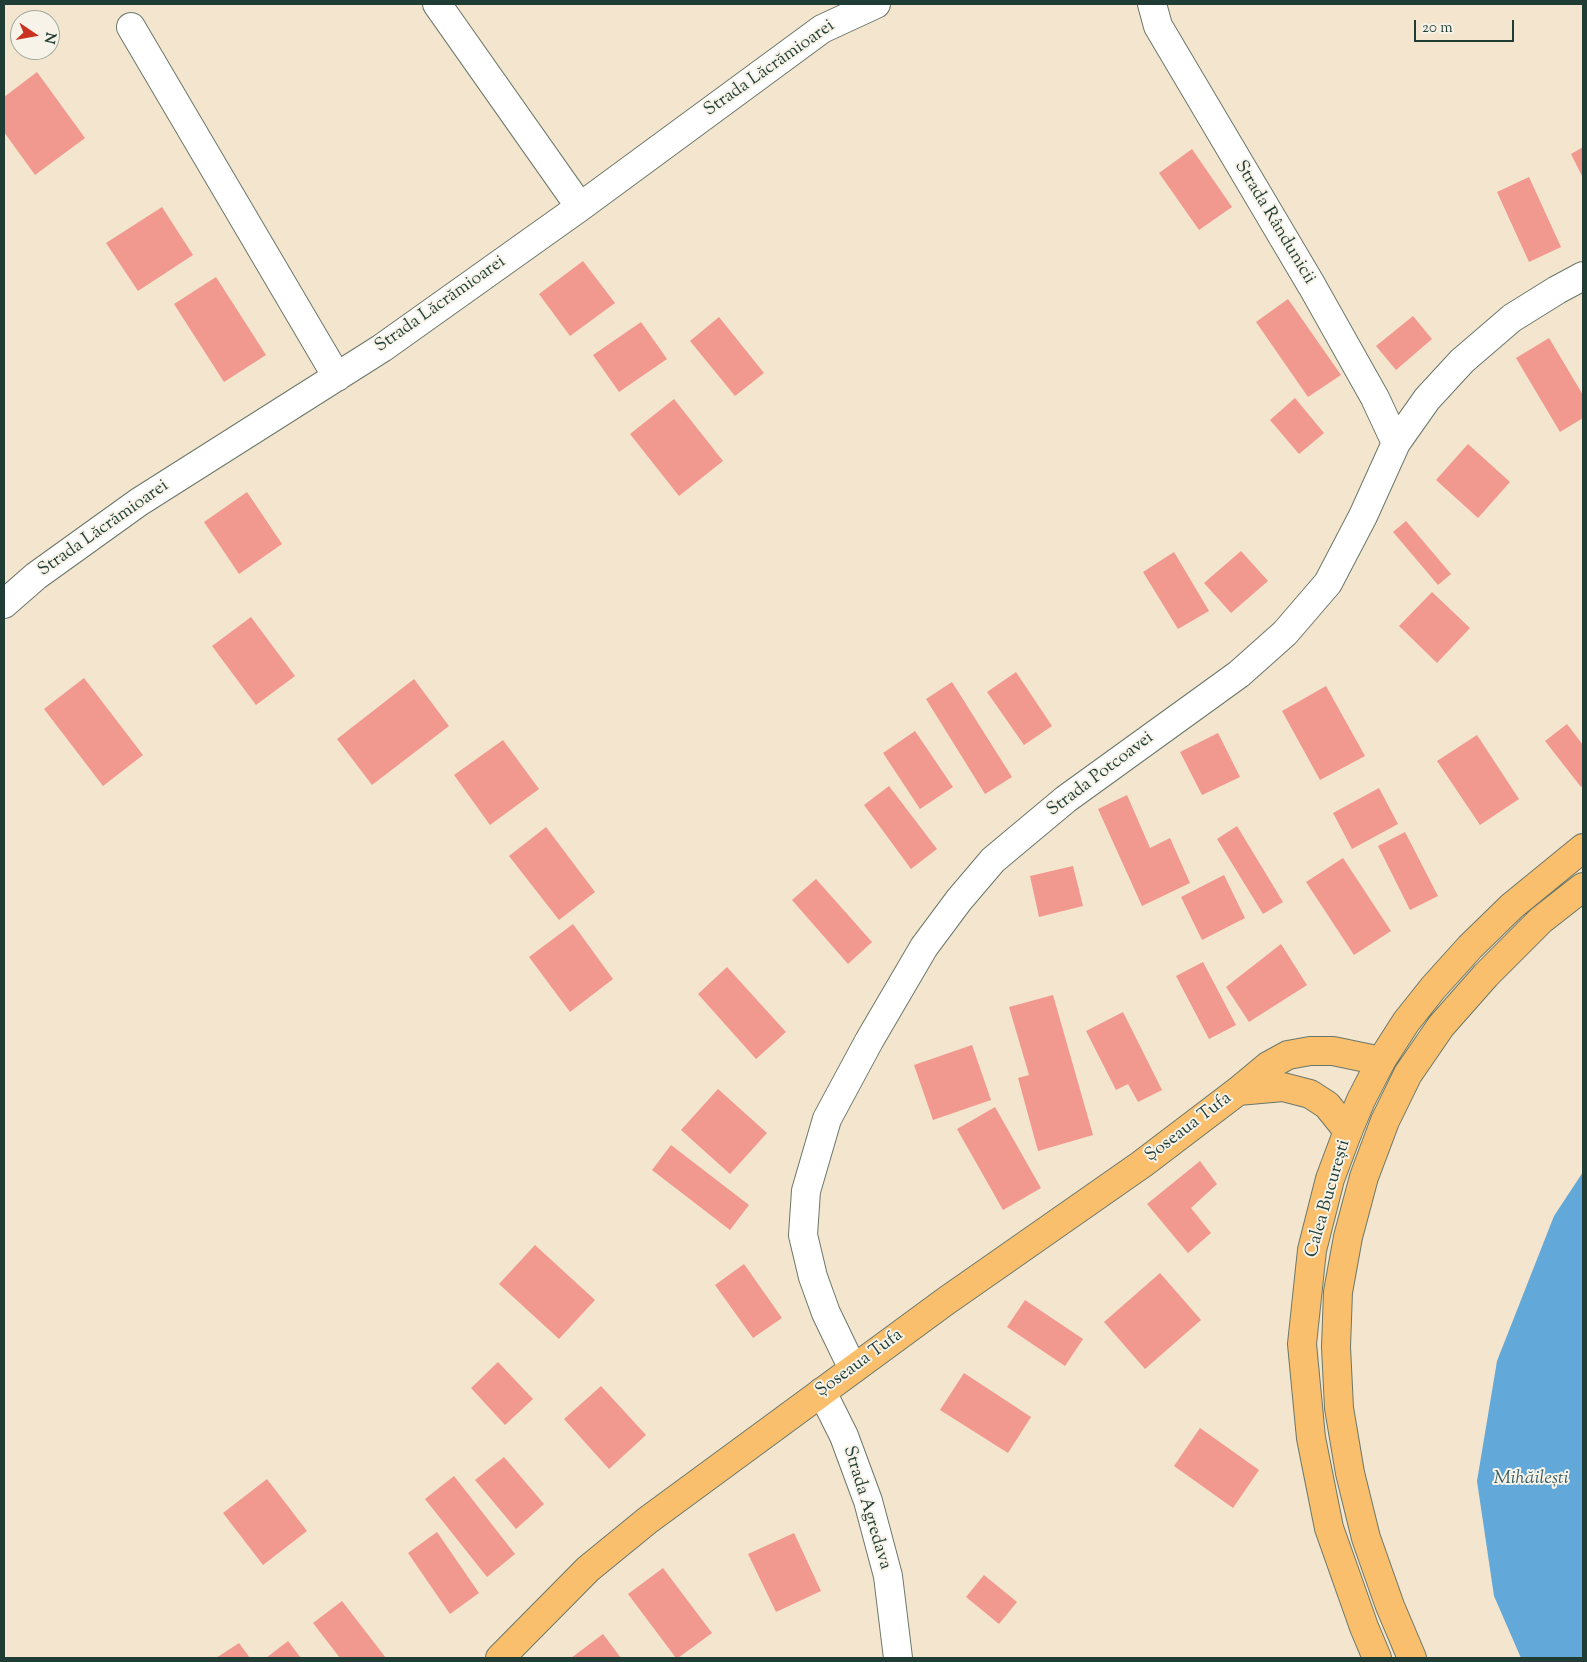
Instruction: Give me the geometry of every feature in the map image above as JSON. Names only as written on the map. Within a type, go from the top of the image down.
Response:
[{"type":"main road","name":"Calea București","points":[[1377,1658],[1329,1528],[1310,1438],[1302,1344],[1312,1250],[1330,1179],[1361,1100],[1381,1061],[1406,1022],[1433,988],[1470,947],[1512,906],[1583,848]]},
{"type":"main road","name":"Calea București","points":[[1412,1658],[1390,1606],[1366,1538],[1350,1473],[1339,1408],[1336,1347],[1338,1292],[1348,1237],[1364,1177],[1382,1129],[1408,1074],[1441,1026],[1486,975],[1541,920],[1583,887]]},
{"type":"main road","name":"Șoseaua Tufa","points":[[500,1658],[588,1569],[648,1520],[946,1301],[1142,1164],[1268,1066],[1288,1055],[1310,1051],[1333,1051],[1381,1061]]},
{"type":"main road","name":"Șoseaua Tufa","points":[[1238,1091],[1283,1087],[1310,1094],[1327,1105],[1348,1131]]},
{"type":"street","points":[[437,4],[580,207]]},
{"type":"street","name":"Strada Lăcrămioarei","points":[[4,604],[36,576],[139,502],[382,348],[580,207],[822,29],[876,4]]},
{"type":"street","name":"Strada Rândunicii","points":[[1152,4],[1158,26],[1375,398],[1396,443]]},
{"type":"street","points":[[131,27],[337,377]]},
{"type":"street","name":"Strada Potcoavei","points":[[853,1369],[826,1313],[814,1277],[803,1235],[806,1191],[827,1119],[869,1041],[924,947],[993,860],[1066,800],[1239,674],[1285,633],[1328,583],[1363,516],[1396,443],[1427,399],[1462,361],[1512,318],[1583,276]]},
{"type":"street","name":"Strada Agredava","points":[[822,1392],[844,1436],[868,1501],[888,1576],[898,1658]]},
{"type":"water","name":"Mihăilești","points":[[1583,1172],[1583,1658],[1521,1658],[1494,1596],[1477,1481],[1497,1361],[1554,1216]]},
{"type":"building","points":[[37,72],[85,138],[35,175],[4,132],[4,97]]},
{"type":"building","points":[[1583,147],[1583,178],[1571,154]]},
{"type":"building","points":[[1192,149],[1232,207],[1199,230],[1159,173]]},
{"type":"building","points":[[1529,177],[1561,247],[1529,262],[1497,192]]},
{"type":"building","points":[[162,207],[193,255],[138,291],[106,243]]},
{"type":"building","points":[[583,261],[615,303],[570,336],[539,294]]},
{"type":"building","points":[[216,277],[266,355],[224,382],[174,304]]},
{"type":"building","points":[[1288,299],[1341,375],[1308,397],[1256,322]]},
{"type":"building","points":[[1413,316],[1432,339],[1396,370],[1376,346]]},
{"type":"building","points":[[719,317],[764,373],[735,396],[690,341]]},
{"type":"building","points":[[641,322],[667,359],[619,392],[593,355]]},
{"type":"building","points":[[1549,338],[1583,395],[1583,418],[1560,432],[1516,358]]},
{"type":"building","points":[[1295,398],[1324,433],[1299,454],[1270,420]]},
{"type":"building","points":[[674,399],[723,461],[679,496],[630,434]]},
{"type":"building","points":[[1468,444],[1510,482],[1478,518],[1436,480]]},
{"type":"building","points":[[247,492],[282,544],[239,574],[204,522]]},
{"type":"building","points":[[1406,521],[1451,574],[1438,585],[1393,532]]},
{"type":"building","points":[[1241,551],[1268,581],[1231,613],[1204,583]]},
{"type":"building","points":[[1174,552],[1209,611],[1178,629],[1143,572]]},
{"type":"building","points":[[1432,592],[1470,628],[1437,663],[1399,626]]},
{"type":"building","points":[[251,617],[295,676],[256,705],[212,646]]},
{"type":"building","points":[[1016,672],[1052,726],[1024,745],[987,692]]},
{"type":"building","points":[[84,678],[143,755],[103,786],[44,709]]},
{"type":"building","points":[[414,679],[449,726],[372,785],[337,739]]},
{"type":"building","points":[[952,682],[1012,777],[985,794],[926,699]]},
{"type":"building","points":[[1326,686],[1365,756],[1320,780],[1282,711]]},
{"type":"building","points":[[1567,724],[1583,745],[1583,785],[1581,787],[1545,741]]},
{"type":"building","points":[[915,731],[953,787],[920,809],[883,753]]},
{"type":"building","points":[[1218,733],[1240,777],[1202,795],[1180,752]]},
{"type":"building","points":[[1477,735],[1519,799],[1480,825],[1437,761]]},
{"type":"building","points":[[503,740],[539,789],[490,825],[454,775]]},
{"type":"building","points":[[889,786],[937,849],[911,869],[864,805]]},
{"type":"building","points":[[1379,788],[1398,824],[1352,849],[1333,813]]},
{"type":"building","points":[[1127,795],[1150,848],[1170,838],[1190,883],[1142,906],[1098,809]]},
{"type":"building","points":[[1237,826],[1283,902],[1263,914],[1217,839]]},
{"type":"building","points":[[546,827],[595,892],[559,920],[509,856]]},
{"type":"building","points":[[1405,832],[1438,896],[1410,910],[1378,846]]},
{"type":"building","points":[[1343,858],[1391,931],[1354,955],[1306,882]]},
{"type":"building","points":[[1073,866],[1083,906],[1039,917],[1030,876]]},
{"type":"building","points":[[1224,875],[1245,918],[1202,940],[1181,897]]},
{"type":"building","points":[[816,879],[872,942],[848,964],[792,900]]},
{"type":"building","points":[[573,924],[613,979],[570,1012],[529,957]]},
{"type":"building","points":[[1281,944],[1307,985],[1249,1022],[1226,987]]},
{"type":"building","points":[[1203,962],[1236,1025],[1209,1039],[1176,976]]},
{"type":"building","points":[[727,967],[786,1032],[756,1059],[698,994]]},
{"type":"building","points":[[1053,995],[1093,1135],[1038,1151],[1018,1078],[1029,1075],[1009,1007]]},
{"type":"building","points":[[1123,1012],[1162,1090],[1138,1102],[1128,1084],[1116,1090],[1086,1031]]},
{"type":"building","points":[[972,1045],[991,1100],[933,1120],[914,1065]]},
{"type":"building","points":[[718,1089],[767,1133],[730,1174],[681,1130]]},
{"type":"building","points":[[995,1107],[1041,1188],[1003,1210],[957,1129]]},
{"type":"building","points":[[671,1145],[749,1205],[730,1230],[652,1170]]},
{"type":"building","points":[[1200,1161],[1217,1184],[1191,1208],[1211,1233],[1188,1253],[1147,1204]]},
{"type":"building","points":[[535,1245],[595,1300],[559,1339],[499,1284]]},
{"type":"building","points":[[744,1264],[782,1318],[753,1338],[715,1285]]},
{"type":"building","points":[[1160,1273],[1201,1320],[1145,1369],[1104,1322]]},
{"type":"building","points":[[1025,1300],[1083,1339],[1065,1366],[1007,1327]]},
{"type":"building","points":[[498,1362],[533,1399],[505,1425],[471,1388]]},
{"type":"building","points":[[964,1373],[1031,1417],[1008,1453],[940,1410]]},
{"type":"building","points":[[601,1386],[646,1435],[609,1469],[564,1419]]},
{"type":"building","points":[[1200,1428],[1259,1470],[1233,1508],[1174,1466]]},
{"type":"building","points":[[504,1457],[544,1504],[516,1529],[475,1480]]},
{"type":"building","points":[[454,1476],[515,1554],[487,1577],[425,1499]]},
{"type":"building","points":[[267,1479],[307,1531],[263,1565],[223,1513]]},
{"type":"building","points":[[437,1532],[479,1593],[450,1614],[408,1553]]},
{"type":"building","points":[[794,1533],[821,1591],[776,1612],[748,1554]]},
{"type":"building","points":[[663,1568],[712,1633],[678,1658],[676,1658],[628,1594]]},
{"type":"building","points":[[984,1575],[1017,1602],[999,1624],[966,1597]]},
{"type":"building","points":[[342,1601],[386,1658],[340,1658],[313,1623]]},
{"type":"building","points":[[603,1634],[621,1658],[571,1658]]},
{"type":"building","points":[[288,1641],[301,1658],[266,1658]]},
{"type":"building","points":[[239,1643],[250,1658],[216,1658]]}]
